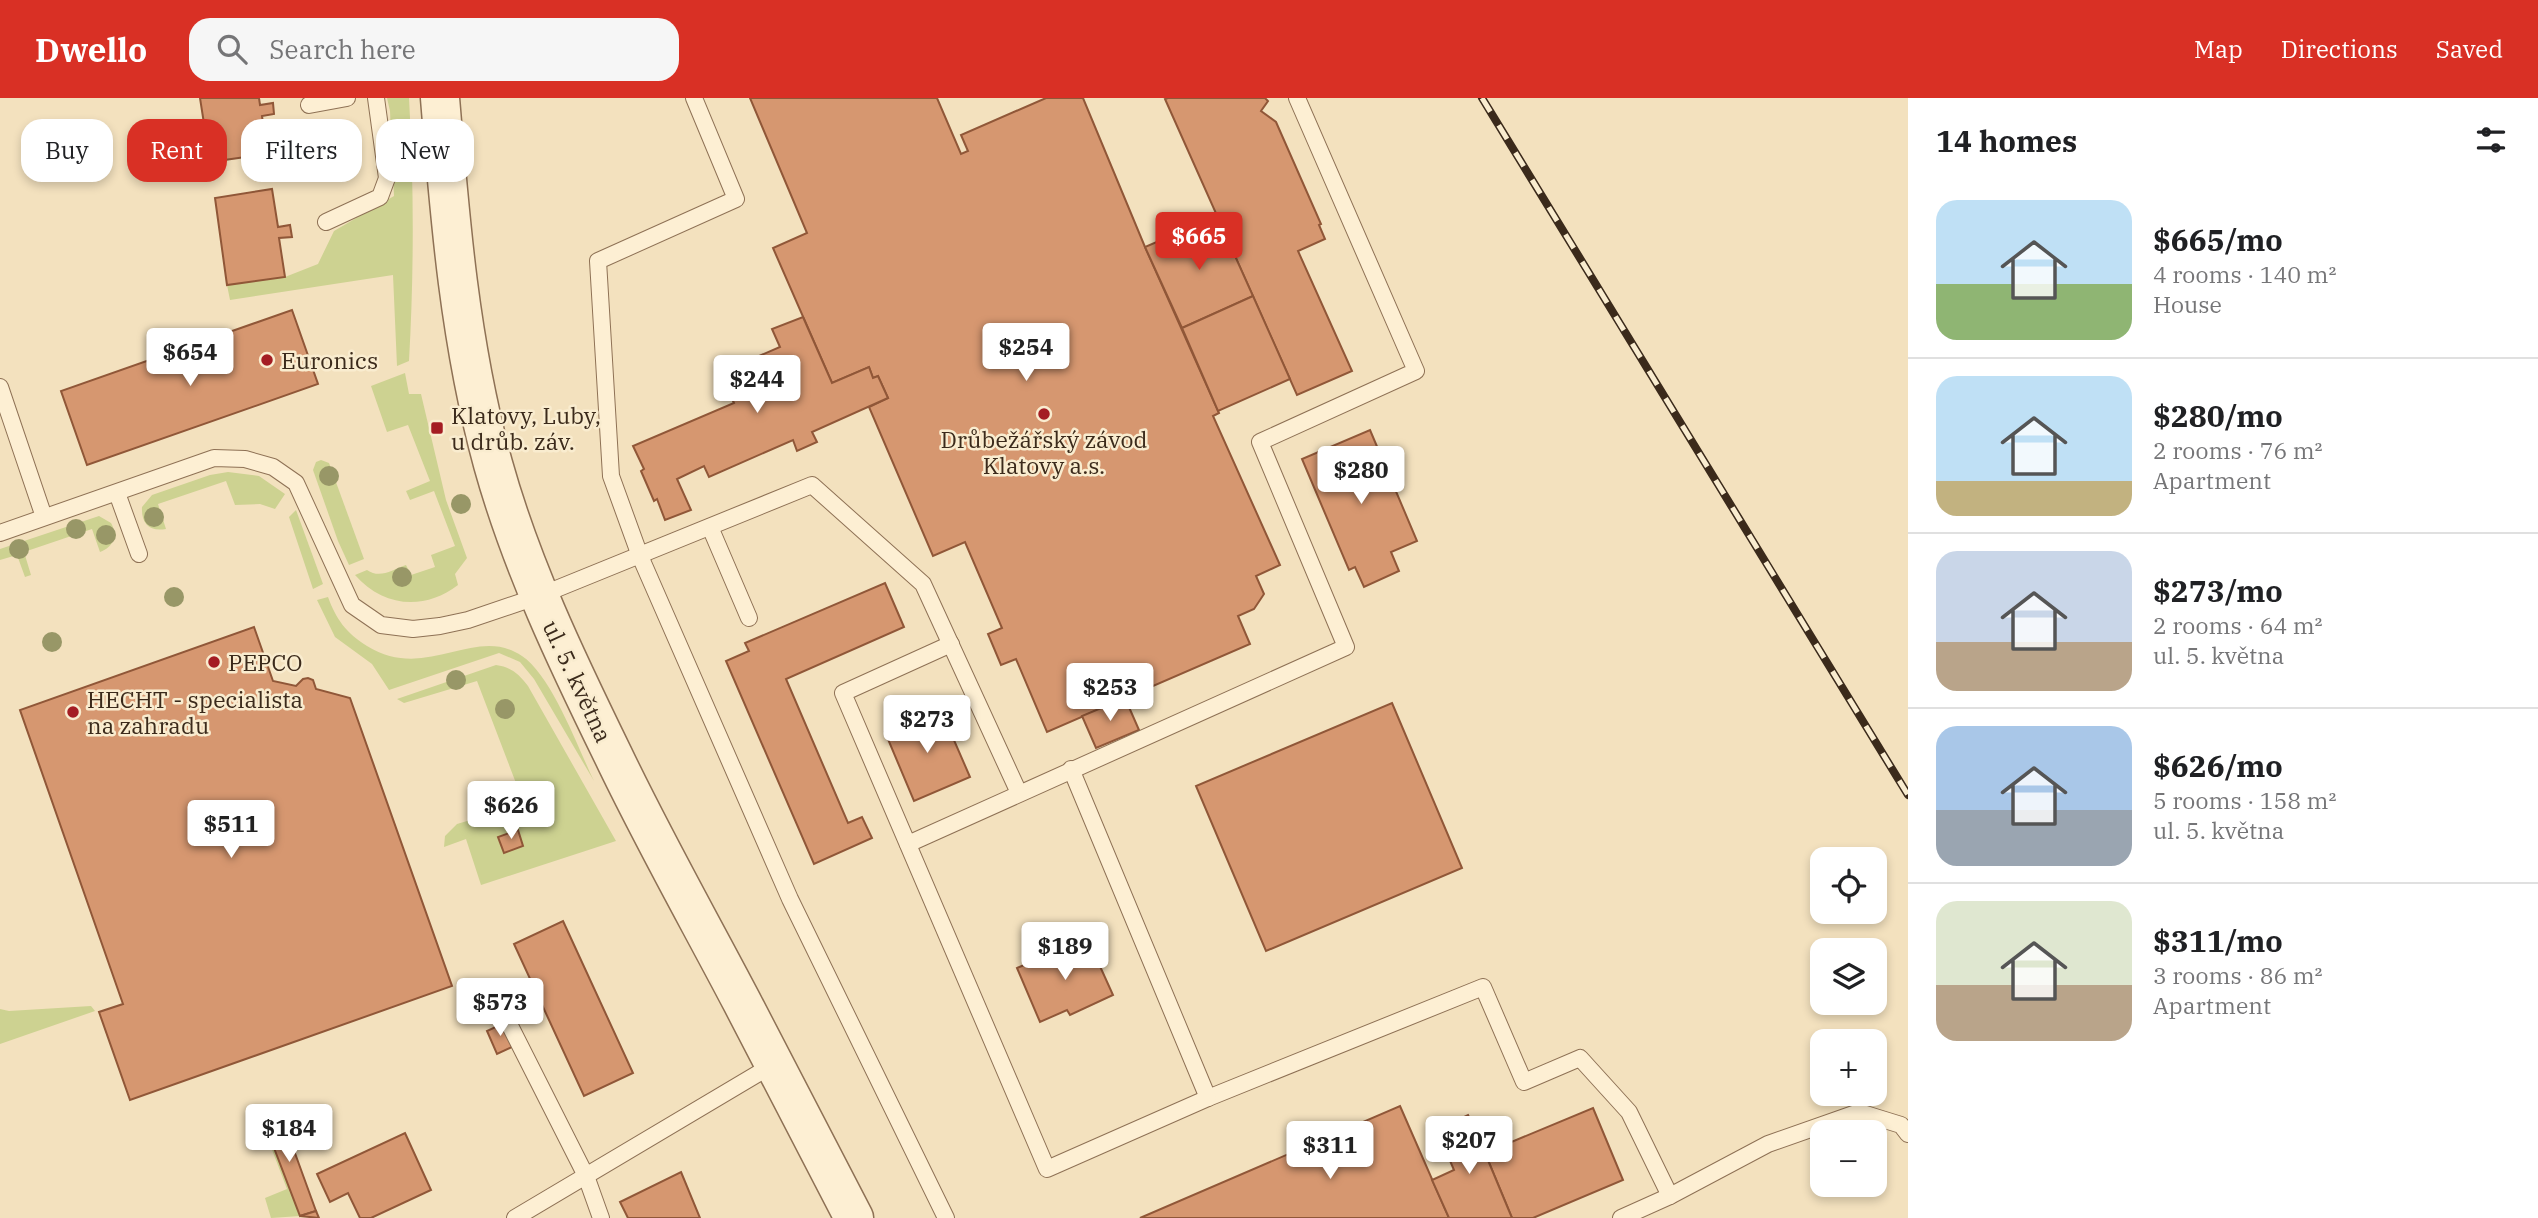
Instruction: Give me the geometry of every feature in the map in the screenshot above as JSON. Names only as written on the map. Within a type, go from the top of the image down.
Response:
[{"type":"street","name":"ul. 5. května","points":[[440,98],[453,248],[470,366],[494,468],[539,596],[568,663],[650,831],[854,1218]]},
{"type":"lane","points":[[309,105],[347,98]]},
{"type":"lane","points":[[326,222],[380,197],[387,178],[376,98]]},
{"type":"lane","points":[[694,98],[736,200],[598,261],[611,476],[640,556],[790,899],[946,1218]]},
{"type":"lane","points":[[908,844],[1346,647],[1260,442],[1416,371],[1297,98]]},
{"type":"lane","points":[[0,387],[44,517]]},
{"type":"lane","points":[[0,533],[214,458],[244,459],[273,467],[296,484],[352,604],[381,625],[413,629],[468,620],[539,596],[812,485],[923,584],[1019,793]]},
{"type":"lane","points":[[117,493],[139,554]]},
{"type":"lane","points":[[710,527],[749,618]]},
{"type":"lane","points":[[951,644],[843,693],[1047,1169],[1208,1098],[1483,987],[1524,1082],[1580,1058],[1629,1112],[1670,1196]]},
{"type":"lane","points":[[1071,769],[1208,1098]]},
{"type":"lane","points":[[496,1000],[586,1177],[601,1218]]},
{"type":"lane","points":[[516,1218],[774,1064]]},
{"type":"lane","points":[[1621,1218],[1670,1196],[1768,1144],[1859,1112],[1901,1125],[1908,1134]]},
{"type":"green space","points":[[387,98],[409,98],[410,119],[390,119]]},
{"type":"green space","points":[[393,182],[412,182],[409,361],[397,366],[393,275],[230,300],[227,285],[285,277],[318,264],[334,231],[394,196]]},
{"type":"green space","points":[[405,373],[409,394],[421,394],[446,500],[467,558],[455,574],[458,585],[432,599],[418,602],[404,602],[378,594],[355,575],[367,570],[381,574],[406,565],[411,575],[435,567],[431,555],[455,546],[434,491],[410,500],[406,491],[430,481],[408,425],[387,432],[371,386]]},
{"type":"green space","points":[[321,460],[329,463],[364,559],[349,565],[313,470],[316,462]]},
{"type":"green space","points":[[228,472],[259,476],[285,494],[275,509],[260,504],[235,505],[226,481],[158,504],[166,529],[151,528],[145,522],[142,507],[152,495],[210,475]]},
{"type":"green space","points":[[296,510],[323,584],[313,589],[289,517]]},
{"type":"green space","points":[[99,516],[111,523],[114,532],[111,544],[105,550],[100,552],[92,529],[24,552],[31,575],[25,577],[17,555],[0,560],[0,549]]},
{"type":"green space","points":[[328,597],[338,619],[348,631],[367,646],[389,656],[410,659],[430,657],[486,646],[504,648],[522,656],[544,679],[554,696],[594,781],[534,679],[520,662],[499,653],[389,690],[372,664],[335,637],[317,600]]},
{"type":"green space","points":[[496,665],[514,672],[528,686],[616,841],[481,885],[466,839],[444,847],[445,836],[457,824],[524,804],[477,681],[404,703],[397,699]]},
{"type":"green space","points":[[91,1006],[95,1011],[0,1044],[0,1009],[9,1011]]},
{"type":"green space","points":[[261,1112],[300,1216],[271,1218],[265,1198],[287,1189],[258,1113]]},
{"type":"building","points":[[200,98],[259,98],[260,105],[273,103],[274,114],[262,116],[262,119],[241,119],[241,158],[227,160],[227,119],[203,119]]},
{"type":"building","name":"Drůbežářský závod Klatovy a.s.","points":[[750,98],[937,98],[961,154],[968,151],[961,135],[1046,98],[1083,98],[1145,247],[1219,413],[1213,416],[1280,565],[1256,576],[1264,594],[1254,609],[1238,616],[1250,644],[1047,732],[1016,659],[1001,665],[988,634],[1002,628],[965,542],[933,556],[869,407],[888,398],[878,376],[873,378],[869,367],[832,383],[773,248],[807,233]]},
{"type":"building","points":[[1265,98],[1268,101],[1261,111],[1276,122],[1321,224],[1319,225],[1325,239],[1298,251],[1352,371],[1297,395],[1165,99]]},
{"type":"building","points":[[272,189],[278,227],[290,225],[292,237],[279,238],[285,277],[227,285],[215,198]]},
{"type":"building","points":[[1217,216],[1253,296],[1182,328],[1145,247]]},
{"type":"building","points":[[1253,296],[1290,379],[1218,411],[1182,328]]},
{"type":"building","points":[[292,310],[318,384],[87,465],[61,391]]},
{"type":"building","points":[[803,317],[832,383],[869,367],[873,378],[878,376],[888,398],[812,432],[817,442],[797,451],[793,440],[709,477],[704,466],[677,479],[691,510],[665,520],[641,471],[644,469],[633,446],[734,403],[719,370],[735,363],[736,366],[780,347],[772,329]]},
{"type":"building","points":[[1370,430],[1417,541],[1391,552],[1399,571],[1364,587],[1355,567],[1349,570],[1302,459]]},
{"type":"building","points":[[885,583],[904,627],[786,679],[848,823],[862,817],[872,838],[814,864],[726,661],[749,651],[745,643]]},
{"type":"building","points":[[254,627],[273,681],[296,686],[308,678],[313,680],[316,689],[350,698],[452,986],[130,1100],[99,1012],[123,1004],[20,710]]},
{"type":"building","points":[[1125,698],[1139,730],[1096,748],[1082,716]]},
{"type":"building","points":[[1392,703],[1462,868],[1266,951],[1196,786]]},
{"type":"building","points":[[940,708],[970,777],[914,801],[885,732]]},
{"type":"building","points":[[518,830],[523,846],[504,853],[498,837]]},
{"type":"building","points":[[563,921],[633,1073],[584,1096],[514,944]]},
{"type":"building","points":[[1089,942],[1113,995],[1070,1015],[1067,1010],[1040,1022],[1017,968],[1065,948],[1067,952]]},
{"type":"building","points":[[504,1023],[514,1046],[497,1054],[487,1031]]},
{"type":"building","points":[[1400,1106],[1449,1218],[1140,1218]]},
{"type":"building","points":[[1593,1108],[1623,1180],[1533,1218],[1512,1218],[1485,1153]]},
{"type":"building","points":[[280,1112],[316,1211],[300,1216],[263,1119]]},
{"type":"building","points":[[1468,1115],[1512,1218],[1449,1218],[1432,1180],[1454,1170],[1437,1130]]},
{"type":"building","points":[[405,1133],[431,1190],[371,1218],[360,1218],[348,1193],[330,1202],[317,1174]]},
{"type":"building","points":[[681,1172],[700,1218],[628,1218],[620,1202]]},
{"type":"building","points":[[316,1211],[319,1218],[300,1216]]},
{"type":"railway","points":[[1482,98],[1908,795]]},
{"type":"place","name":"Euronics","points":[[267,360]]},
{"type":"place","name":"Drůbežářský závod Klatovy a.s.","points":[[1044,414]]},
{"type":"place","name":"Klatovy, Luby, u drůb. záv.","points":[[437,428]]},
{"type":"place","name":"PEPCO","points":[[214,662]]},
{"type":"place","name":"HECHT - specialista na zahradu","points":[[73,712]]}]
